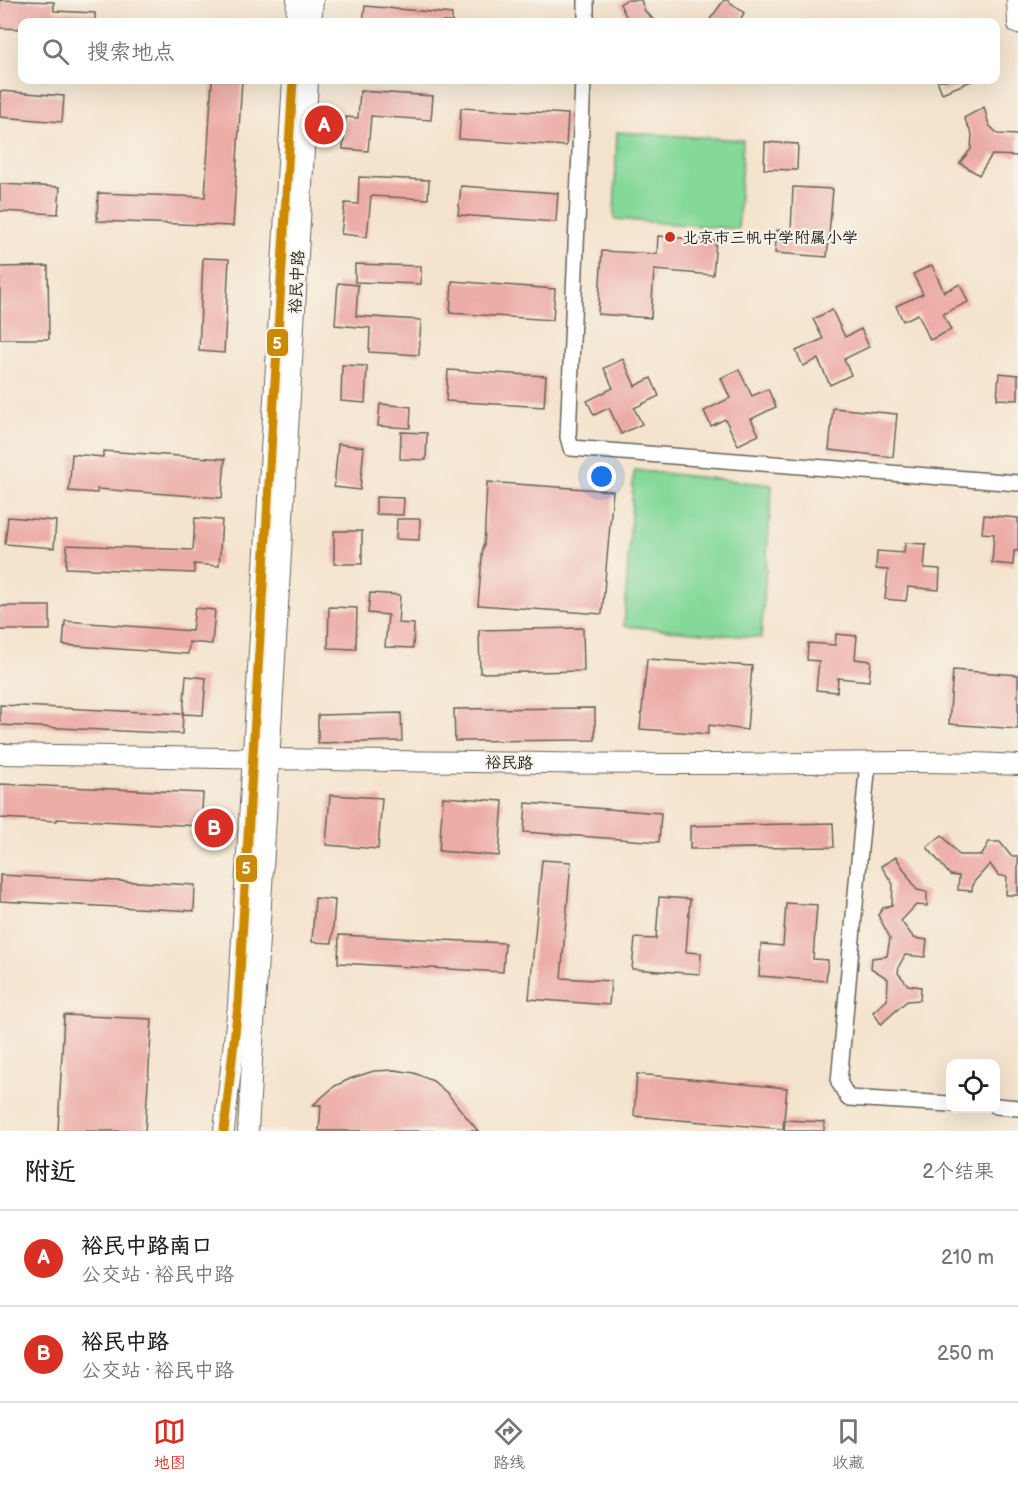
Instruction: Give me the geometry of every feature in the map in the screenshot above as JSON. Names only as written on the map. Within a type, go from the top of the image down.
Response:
[{"type":"street","points":[[296,18],[297,0]]},
{"type":"street","points":[[311,18],[313,0]]},
{"type":"street","points":[[585,18],[586,0]]},
{"type":"street","points":[[1017,0],[1018,24]]},
{"type":"street","name":"裕民中路","points":[[248,1131],[261,759],[293,84]]},
{"type":"street","name":"裕民中路","points":[[224,1131],[261,759],[308,84]]},
{"type":"street","points":[[583,84],[568,437],[571,448],[1018,483]]},
{"type":"street","name":"裕民路","points":[[0,754],[707,764],[965,762],[1018,765]]},
{"type":"street","points":[[868,761],[838,1082],[848,1098],[946,1104]]},
{"type":"street","points":[[1000,1106],[1018,1108]]},
{"type":"green space","points":[[617,132],[743,140],[738,229],[614,219]]},
{"type":"green space","points":[[634,470],[772,485],[761,638],[624,626]]},
{"type":"building","points":[[0,0],[54,2],[54,11],[95,13],[95,18],[18,18],[18,29],[0,28]]},
{"type":"building","points":[[626,0],[641,0],[645,11],[652,18],[627,18],[620,4]]},
{"type":"building","points":[[724,0],[744,13],[741,18],[711,18]]},
{"type":"building","points":[[365,6],[452,14],[452,18],[364,18]]},
{"type":"building","points":[[212,84],[242,84],[233,226],[97,221],[98,193],[205,197]]},
{"type":"building","points":[[939,84],[964,84],[942,93]]},
{"type":"building","points":[[0,91],[64,96],[62,122],[0,117]]},
{"type":"building","points":[[360,91],[433,96],[431,120],[371,116],[368,151],[343,149],[346,117],[358,118]]},
{"type":"building","points":[[984,107],[989,125],[998,134],[1018,135],[1018,156],[992,155],[979,175],[960,163],[971,149],[972,134],[964,118]]},
{"type":"building","points":[[461,108],[568,114],[566,146],[459,139]]},
{"type":"building","points":[[765,142],[798,144],[797,170],[764,169]]},
{"type":"building","points":[[359,177],[429,180],[428,199],[371,196],[367,237],[341,234],[345,203],[358,204]]},
{"type":"building","points":[[0,184],[60,187],[58,214],[0,211]]},
{"type":"building","points":[[461,186],[558,193],[556,222],[458,215]]},
{"type":"building","points":[[793,187],[833,189],[827,257],[775,253],[777,230],[791,231]]},
{"type":"building","points":[[658,236],[716,241],[713,275],[654,270],[651,318],[598,314],[602,251],[657,254]]},
{"type":"building","points":[[203,258],[229,259],[224,353],[199,351]]},
{"type":"building","points":[[355,264],[421,266],[421,284],[355,282]]},
{"type":"building","points":[[932,265],[944,292],[960,284],[968,302],[943,314],[951,330],[930,340],[918,314],[903,321],[896,306],[923,294],[913,274]]},
{"type":"building","points":[[48,266],[49,339],[0,339],[0,267]]},
{"type":"building","points":[[452,281],[555,289],[553,320],[450,313]]},
{"type":"building","points":[[338,283],[358,285],[356,316],[421,320],[419,355],[369,352],[370,328],[335,325]]},
{"type":"building","points":[[832,310],[845,337],[861,329],[869,347],[844,359],[851,375],[830,385],[818,359],[803,366],[796,351],[823,339],[813,319]]},
{"type":"building","points":[[623,359],[635,386],[651,378],[659,396],[634,408],[642,424],[621,434],[609,408],[594,415],[587,401],[613,388],[604,368]]},
{"type":"building","points":[[342,365],[367,366],[365,403],[341,401]]},
{"type":"building","points":[[448,370],[546,376],[544,407],[446,401]]},
{"type":"building","points":[[739,370],[752,396],[768,389],[776,407],[751,419],[759,435],[738,445],[725,419],[711,426],[704,411],[730,398],[721,378]]},
{"type":"building","points":[[999,373],[1018,375],[1018,400],[997,399]]},
{"type":"building","points":[[380,404],[411,407],[410,428],[378,426]]},
{"type":"building","points":[[833,408],[897,414],[893,457],[829,450]]},
{"type":"building","points":[[401,432],[427,433],[426,460],[400,459]]},
{"type":"building","points":[[338,444],[364,447],[360,490],[334,487]]},
{"type":"building","points":[[103,451],[225,459],[222,498],[97,489],[97,493],[69,491],[72,454],[103,457]]},
{"type":"building","points":[[487,482],[613,491],[602,614],[478,605]]},
{"type":"building","points":[[376,497],[404,498],[403,515],[376,514]]},
{"type":"building","points":[[984,515],[1018,518],[1018,551],[1014,551],[1013,565],[992,563],[994,534],[982,533]]},
{"type":"building","points":[[8,517],[56,521],[54,548],[5,544]]},
{"type":"building","points":[[195,518],[222,520],[219,566],[194,564],[194,573],[66,568],[67,545],[193,550]]},
{"type":"building","points":[[397,519],[420,519],[419,540],[396,539]]},
{"type":"building","points":[[334,531],[362,531],[362,564],[334,564]]},
{"type":"building","points":[[905,543],[926,544],[924,568],[940,569],[939,590],[908,587],[906,601],[885,599],[888,570],[876,569],[877,551],[904,553]]},
{"type":"building","points":[[370,593],[400,595],[398,623],[414,624],[413,648],[385,647],[388,615],[368,613]]},
{"type":"building","points":[[0,606],[50,606],[50,630],[0,630]]},
{"type":"building","points":[[329,607],[357,608],[356,649],[328,648]]},
{"type":"building","points":[[195,608],[215,610],[212,644],[189,642],[188,654],[63,645],[65,621],[192,631]]},
{"type":"building","points":[[583,628],[584,671],[480,673],[479,630]]},
{"type":"building","points":[[836,634],[857,636],[855,659],[871,661],[869,681],[838,678],[837,692],[816,690],[819,661],[807,660],[808,643],[835,645]]},
{"type":"building","points":[[647,659],[752,666],[747,730],[709,725],[708,734],[640,729]]},
{"type":"building","points":[[953,670],[1018,675],[1018,729],[949,724]]},
{"type":"building","points":[[186,676],[206,678],[203,715],[183,714]]},
{"type":"building","points":[[0,705],[183,714],[182,734],[0,725]]},
{"type":"building","points":[[595,708],[595,740],[455,741],[454,709]]},
{"type":"building","points":[[401,713],[402,741],[318,743],[318,715]]},
{"type":"building","points":[[0,784],[203,793],[201,826],[0,818]]},
{"type":"building","points":[[330,795],[382,798],[378,849],[326,845]]},
{"type":"building","points":[[443,797],[503,801],[499,856],[439,851]]},
{"type":"building","points":[[526,803],[661,813],[659,842],[524,832]]},
{"type":"building","points":[[833,823],[834,847],[690,849],[690,826]]},
{"type":"building","points":[[942,835],[959,855],[982,855],[989,842],[1000,842],[1011,856],[1018,856],[1018,895],[1006,895],[1007,877],[998,875],[990,864],[973,883],[972,891],[958,890],[959,876],[950,875],[927,847]]},
{"type":"building","points":[[896,857],[917,890],[927,892],[927,906],[916,905],[901,921],[914,938],[927,940],[925,957],[905,955],[898,973],[908,985],[921,987],[920,1000],[907,1001],[881,1024],[873,1012],[887,1000],[888,979],[871,968],[872,958],[887,956],[890,938],[878,915],[883,908],[892,905],[893,884],[881,866]]},
{"type":"building","points":[[542,860],[571,862],[561,978],[611,981],[609,1005],[529,999]]},
{"type":"building","points":[[0,875],[195,885],[194,911],[0,901]]},
{"type":"building","points":[[659,897],[690,899],[686,952],[701,953],[700,974],[632,969],[635,938],[656,939]]},
{"type":"building","points":[[315,898],[335,900],[332,943],[312,942]]},
{"type":"building","points":[[786,903],[817,905],[813,959],[828,960],[826,981],[759,976],[761,944],[783,946]]},
{"type":"building","points":[[339,935],[505,943],[503,972],[338,963]]},
{"type":"building","points":[[64,1015],[152,1019],[145,1131],[58,1131]]},
{"type":"building","points":[[395,1070],[414,1073],[433,1081],[447,1093],[478,1131],[319,1131],[321,1105],[313,1105],[335,1086],[374,1071]]},
{"type":"building","points":[[637,1074],[787,1088],[783,1129],[634,1116]]},
{"type":"building","points":[[785,1120],[824,1122],[824,1131],[784,1131]]},
{"type":"transit line","name":"5","points":[[224,1131],[238,1006],[293,84]]},
{"type":"place","name":"裕民中路南口","points":[[324,125]]},
{"type":"place","name":"北京市三帆中学附属小学","points":[[670,237]]},
{"type":"place","name":"裕民中路","points":[[214,828]]}]
